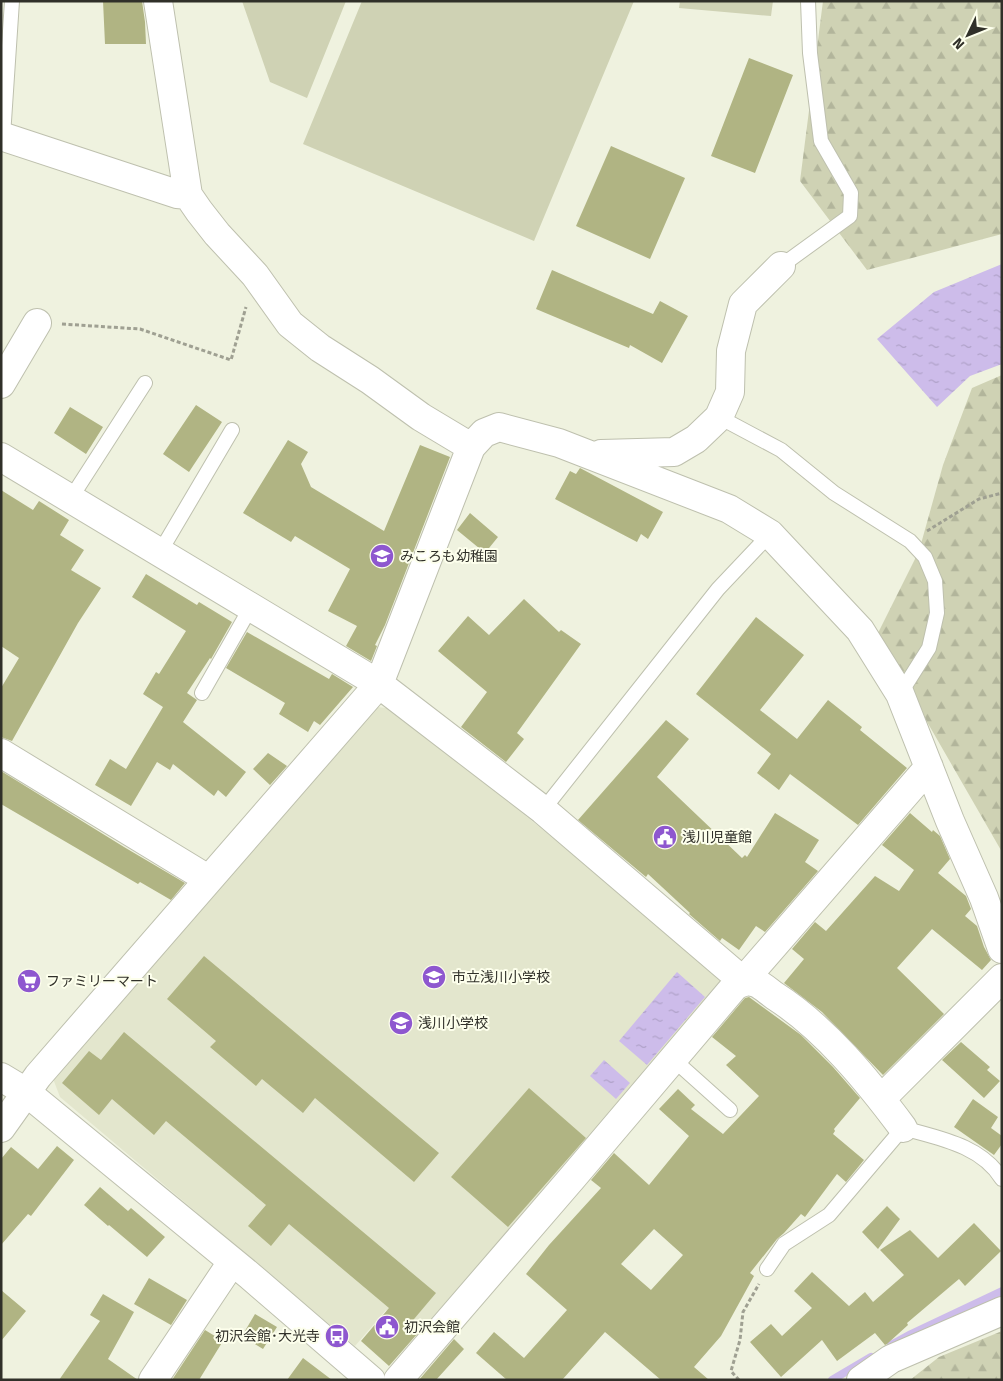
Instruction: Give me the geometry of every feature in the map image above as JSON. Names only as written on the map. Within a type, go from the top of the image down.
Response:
[{"type":"street","points":[[158,1],[188,195],[211,226],[256,275],[290,324],[320,348],[370,380],[421,417],[471,447]]},
{"type":"street","points":[[2,136],[177,194],[188,195]]},
{"type":"street","points":[[587,454],[674,452],[696,439],[719,418],[730,392],[731,351],[743,304],[781,266]]},
{"type":"street","points":[[1,384],[37,323]]},
{"type":"street","points":[[1,1128],[38,1076],[379,684],[471,447],[484,433],[499,427],[559,443],[729,509],[770,534],[860,630],[900,694],[928,767],[984,898],[1002,949]]},
{"type":"street","points":[[1,457],[379,684],[543,810],[743,981],[755,983],[783,1000],[816,1026],[881,1099],[903,1128]]},
{"type":"street","points":[[1,753],[208,879]]},
{"type":"street","points":[[398,1380],[735,986],[743,981],[928,767]]},
{"type":"street","points":[[881,1099],[1002,978]]},
{"type":"street","points":[[1,1077],[26,1092],[232,1262],[370,1380]]},
{"type":"street","points":[[153,1380],[232,1262]]},
{"type":"street","points":[[861,1380],[891,1359],[1002,1311]]},
{"type":"lane","points":[[2,136],[12,1]]},
{"type":"lane","points":[[781,266],[850,216],[851,193],[821,141],[810,53],[808,1]]},
{"type":"lane","points":[[71,498],[145,383]]},
{"type":"lane","points":[[719,418],[781,450],[834,493],[910,541],[925,557],[935,581],[937,613],[929,648],[900,694]]},
{"type":"lane","points":[[160,552],[232,430]]},
{"type":"lane","points":[[543,810],[718,589],[770,534]]},
{"type":"lane","points":[[202,693],[251,607]]},
{"type":"lane","points":[[673,1059],[730,1110]]},
{"type":"lane","points":[[767,1269],[784,1244],[829,1215],[903,1128],[953,1142],[977,1154],[996,1169],[1002,1179]]},
{"type":"path","points":[[37,323],[140,329],[231,360],[256,275]]},
{"type":"path","points":[[910,541],[979,499],[1002,493]]},
{"type":"path","points":[[739,1380],[731,1371],[740,1340],[743,1312],[767,1269]]},
{"type":"shaded area","name":"浅川小学校","points":[[377,707],[394,709],[735,986],[426,1345],[386,1310],[355,1346],[60,1097],[52,1076]]},
{"type":"green space","points":[[242,1],[346,1],[307,98],[270,82]]},
{"type":"green space","points":[[362,1],[634,1],[534,241],[303,144]]},
{"type":"green space","points":[[680,1],[773,1],[771,16],[679,8]]},
{"type":"green space","points":[[823,1],[1002,1],[1002,234],[867,270],[800,181]]},
{"type":"green space","points":[[1002,375],[1002,852],[877,635],[919,551],[943,465],[972,388]]},
{"type":"green space","points":[[1002,1331],[1002,1380],[910,1380],[939,1357]]},
{"type":"water","points":[[1002,264],[1002,364],[970,376],[937,407],[877,339],[934,292]]},
{"type":"water","points":[[677,972],[705,997],[647,1065],[619,1041]]},
{"type":"water","points":[[604,1060],[630,1083],[616,1099],[590,1076]]},
{"type":"building","points":[[103,1],[142,1],[146,44],[105,44]]},
{"type":"building","points":[[749,58],[793,75],[755,173],[711,156]]},
{"type":"building","points":[[611,146],[685,178],[650,259],[576,226]]},
{"type":"building","points":[[552,270],[653,314],[660,301],[688,316],[662,363],[630,345],[629,348],[536,309]]},
{"type":"building","points":[[196,405],[222,422],[189,472],[163,454]]},
{"type":"building","points":[[70,407],[103,427],[86,454],[54,433]]},
{"type":"building","points":[[288,440],[308,452],[301,464],[311,487],[384,531],[420,445],[450,457],[385,625],[375,645],[377,646],[371,661],[346,646],[357,626],[328,611],[350,569],[295,536],[291,542],[243,513]]},
{"type":"building","points":[[580,468],[663,512],[648,539],[641,534],[637,542],[555,499],[570,471],[576,474]]},
{"type":"building","points":[[1,490],[33,510],[39,501],[69,520],[60,535],[84,550],[71,570],[101,588],[78,623],[12,741],[1,737],[1,688],[19,658],[1,646]]},
{"type":"building","points":[[470,513],[498,537],[485,553],[457,530]]},
{"type":"building","points":[[146,574],[197,605],[199,602],[232,622],[211,659],[187,693],[197,700],[183,722],[246,772],[226,797],[218,790],[214,796],[173,764],[170,770],[157,762],[131,806],[95,785],[110,759],[126,769],[163,707],[143,694],[156,672],[159,674],[186,631],[132,597]]},
{"type":"building","points":[[524,599],[559,632],[561,630],[581,644],[517,733],[524,739],[506,762],[461,727],[487,692],[438,651],[468,616],[489,635]]},
{"type":"building","points":[[756,617],[804,655],[760,710],[797,739],[828,700],[862,727],[860,730],[907,768],[858,825],[790,774],[779,790],[757,773],[771,754],[696,694]]},
{"type":"building","points":[[247,632],[329,679],[332,674],[353,687],[320,725],[314,721],[308,732],[279,714],[285,703],[226,668]]},
{"type":"building","points":[[666,720],[689,739],[657,777],[742,858],[745,855],[747,857],[775,813],[819,840],[805,862],[818,871],[765,932],[756,926],[739,950],[722,938],[720,941],[648,874],[646,877],[578,820]]},
{"type":"building","points":[[268,753],[287,766],[270,785],[253,769]]},
{"type":"building","points":[[1,771],[185,883],[171,900],[140,882],[138,884],[1,804]]},
{"type":"building","points":[[910,813],[932,832],[933,830],[940,836],[950,859],[938,873],[966,896],[971,909],[965,916],[977,926],[984,947],[991,960],[982,970],[932,929],[897,968],[944,1014],[883,1075],[822,1012],[784,983],[804,959],[792,949],[815,922],[826,931],[875,876],[899,891],[914,870],[882,845]]},
{"type":"building","points":[[204,956],[439,1153],[414,1182],[315,1098],[303,1113],[262,1079],[256,1086],[210,1047],[216,1041],[167,999]]},
{"type":"building","points":[[749,997],[801,1035],[860,1098],[834,1129],[833,1134],[864,1160],[846,1182],[837,1174],[805,1217],[801,1214],[777,1239],[750,1273],[754,1276],[721,1336],[694,1367],[709,1380],[661,1380],[605,1332],[562,1380],[507,1380],[476,1353],[494,1332],[524,1358],[567,1310],[526,1274],[549,1245],[601,1188],[591,1180],[614,1153],[649,1185],[689,1136],[659,1109],[678,1089],[695,1105],[691,1109],[723,1134],[759,1096],[726,1065],[736,1056],[712,1037],[745,998]],"holes":[[[654,1229],[683,1255],[651,1290],[621,1264]]]},
{"type":"building","points":[[124,1032],[436,1293],[409,1325],[418,1333],[389,1366],[361,1341],[389,1308],[289,1224],[271,1246],[248,1226],[266,1205],[166,1121],[154,1135],[112,1099],[99,1115],[62,1083],[89,1051],[101,1060]]},
{"type":"building","points":[[961,1042],[990,1067],[987,1070],[1000,1081],[984,1098],[942,1060]]},
{"type":"building","points":[[529,1088],[586,1138],[508,1227],[451,1177]]},
{"type":"building","points":[[973,1099],[998,1117],[991,1128],[1002,1136],[1002,1144],[994,1155],[954,1127]]},
{"type":"building","points":[[57,1146],[74,1160],[31,1216],[28,1214],[1,1245],[1,1159],[11,1147],[38,1169]]},
{"type":"building","points":[[100,1187],[128,1211],[131,1208],[165,1237],[147,1257],[84,1205]]},
{"type":"building","points":[[887,1206],[900,1219],[878,1249],[862,1232]]},
{"type":"building","points":[[974,1223],[1001,1251],[965,1286],[959,1279],[907,1323],[908,1325],[887,1344],[885,1345],[875,1333],[837,1361],[822,1340],[781,1377],[750,1342],[771,1324],[782,1336],[812,1308],[794,1291],[812,1272],[849,1306],[865,1292],[873,1302],[904,1275],[880,1250],[910,1230],[938,1258]]},
{"type":"building","points":[[149,1278],[187,1300],[171,1325],[134,1304]]},
{"type":"building","points":[[1,1290],[26,1311],[1,1341]]},
{"type":"building","points":[[103,1294],[134,1312],[108,1359],[138,1380],[59,1380],[100,1321],[90,1315]]},
{"type":"building","points":[[255,1314],[277,1327],[263,1349],[242,1336]]},
{"type":"building","points":[[205,1330],[223,1341],[199,1380],[172,1380]]},
{"type":"building","points":[[454,1339],[464,1349],[436,1380],[419,1380]]},
{"type":"building","points":[[303,1358],[332,1380],[287,1380]]},
{"type":"waterway","points":[[891,1345],[1002,1291]]},
{"type":"waterway","points":[[832,1380],[871,1357]]},
{"type":"place","name":"みころも幼稚園","points":[[382,556]]},
{"type":"place","name":"浅川児童館","points":[[665,837]]},
{"type":"place","name":"市立浅川小学校","points":[[434,977]]},
{"type":"place","name":"ファミリーマート","points":[[29,981]]},
{"type":"place","name":"浅川小学校","points":[[401,1023]]},
{"type":"place","name":"初沢会館","points":[[387,1327]]},
{"type":"place","name":"初沢会館･大光寺","points":[[337,1336]]}]
